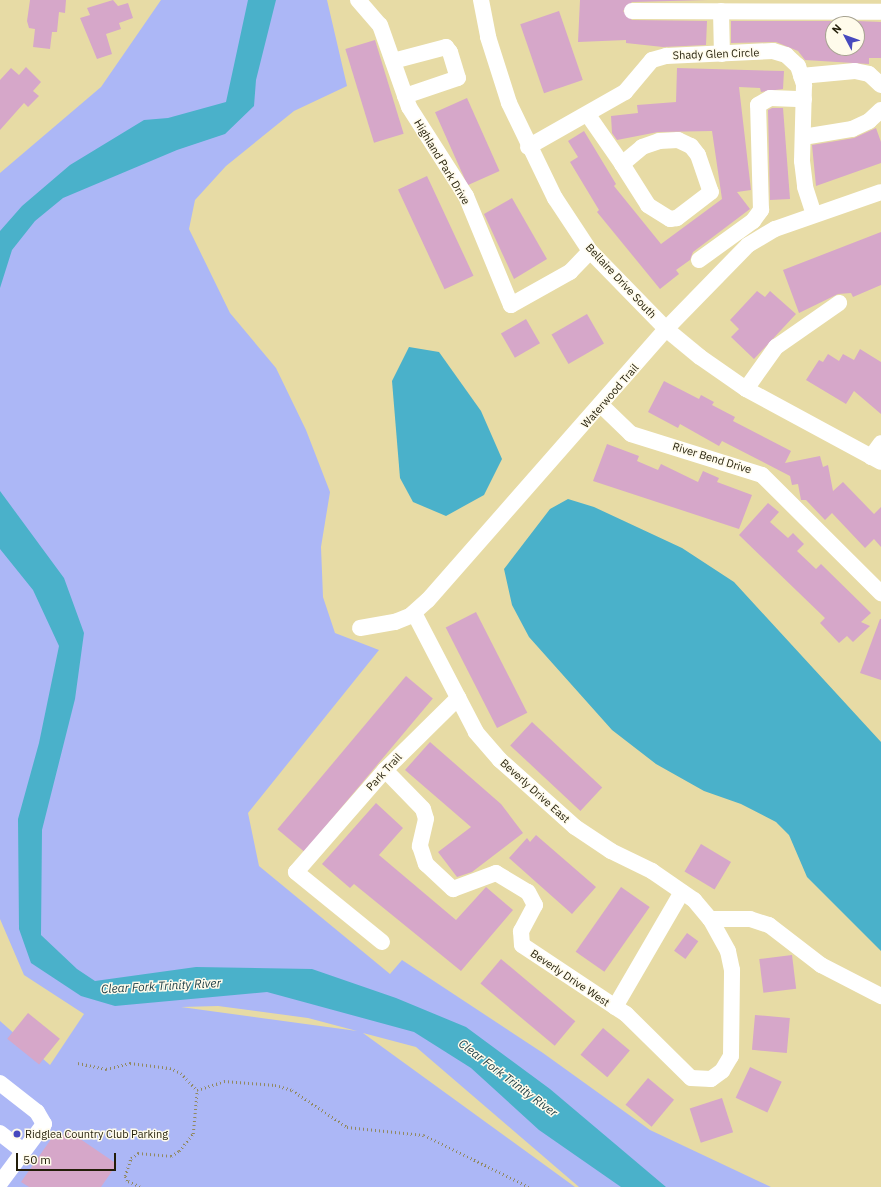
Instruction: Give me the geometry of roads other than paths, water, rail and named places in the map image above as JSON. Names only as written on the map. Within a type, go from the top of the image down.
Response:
[{"type":"street","name":"Highland Park Drive","points":[[358,0],[380,25],[405,96],[466,196],[511,305],[570,272],[590,251]]},
{"type":"street","name":"Bellaire Drive South","points":[[481,0],[497,70],[528,147],[555,198],[590,251],[666,329],[746,389],[876,459]]},
{"type":"street","points":[[632,11],[881,12]]},
{"type":"street","points":[[721,11],[722,54]]},
{"type":"street","points":[[393,61],[446,47],[450,52],[458,78],[405,96]]},
{"type":"street","name":"Shady Glen Circle","points":[[528,147],[588,115],[625,92],[652,60],[666,56],[773,51],[786,55],[798,66],[801,76],[804,99],[803,138],[805,187],[814,214]]},
{"type":"street","points":[[801,76],[855,71],[869,74],[881,85]]},
{"type":"street","points":[[699,260],[753,221],[761,210],[758,105],[770,98],[804,99]]},
{"type":"street","points":[[803,138],[852,129],[869,121],[881,110]]},
{"type":"street","points":[[588,115],[648,205],[670,219],[677,218],[711,192],[698,156],[691,146],[678,140],[659,141],[642,147],[622,164]]},
{"type":"street","name":"Waterwood Trail","points":[[360,628],[395,622],[414,613],[468,557],[602,406],[666,329],[748,245],[814,214],[881,192]]},
{"type":"street","points":[[746,389],[776,347],[840,303]]},
{"type":"street","name":"River Bend Drive","points":[[602,406],[631,434],[762,474],[881,593]]},
{"type":"street","points":[[876,459],[881,443]]},
{"type":"street","name":"Beverly Drive East","points":[[414,613],[476,732],[500,760],[574,827],[682,892],[710,919],[728,951],[731,1010]]},
{"type":"street","name":"Park Trail","points":[[382,942],[296,872],[385,770],[458,698]]},
{"type":"street","name":"Beverly Drive West","points":[[385,770],[423,809],[426,819],[420,846],[426,864],[453,889],[496,873],[528,892],[535,905],[521,931],[522,945],[631,1018],[691,1078],[710,1079],[722,1071],[730,1056],[731,1010]]},
{"type":"street","points":[[615,1007],[682,892]]},
{"type":"street","points":[[710,919],[750,919],[769,925],[821,965],[881,996]]},
{"type":"street","points":[[0,1083],[37,1112],[44,1124],[1,1181]]},
{"type":"street","points":[[0,1133],[23,1151]]},
{"type":"water","points":[[248,0],[276,0],[256,80],[254,106],[225,134],[177,150],[63,198],[35,221],[12,250],[0,288],[0,231],[22,206],[70,165],[144,120],[168,118],[226,102]]},
{"type":"water","points":[[409,347],[439,352],[481,411],[502,459],[484,495],[446,516],[413,502],[400,478],[392,381]]},
{"type":"water","name":"Clear Fork Trinity River","points":[[0,491],[64,578],[84,633],[75,699],[42,830],[41,935],[77,969],[95,981],[196,967],[312,969],[396,998],[466,1027],[550,1089],[666,1187],[621,1187],[539,1130],[471,1068],[414,1032],[267,992],[115,1006],[81,996],[31,963],[19,929],[18,819],[39,743],[59,646],[33,590],[0,549]]},
{"type":"water","points":[[568,499],[594,507],[682,548],[734,582],[881,742],[881,951],[807,877],[789,835],[776,822],[741,804],[704,791],[656,764],[612,730],[529,637],[512,605],[504,569],[550,509]]},
{"type":"place","name":"Ridglea Country Club Parking","points":[[17,1134]]}]
